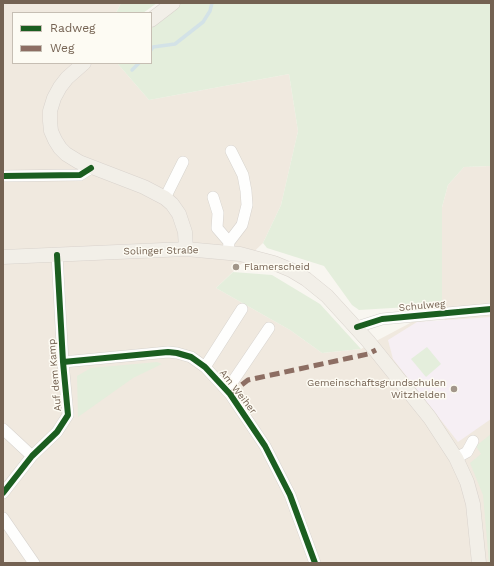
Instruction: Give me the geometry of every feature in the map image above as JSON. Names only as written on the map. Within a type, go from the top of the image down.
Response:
[{"type":"main road","points":[[152,19],[172,3]]},
{"type":"main road","points":[[83,64],[67,78],[60,87],[52,105],[50,122],[53,136],[60,148],[66,154],[79,162],[144,186],[165,198],[172,204],[179,214],[185,232],[186,248]]},
{"type":"main road","name":"Solinger Straße","points":[[3,257],[186,248],[229,248],[240,254],[274,263],[291,270],[306,279],[327,296],[357,327],[420,406],[456,458],[467,482],[473,504],[479,563]]},
{"type":"street","points":[[214,197],[218,213],[217,228],[229,248],[242,225],[246,205],[246,191],[243,175],[231,151]]},
{"type":"street","points":[[165,198],[183,162]]},
{"type":"street","points":[[3,176],[80,175],[92,168]]},
{"type":"street","name":"Auf dem Kamp","points":[[3,493],[32,456],[57,432],[68,415],[63,362],[57,255]]},
{"type":"street","points":[[205,367],[242,309]]},
{"type":"street","name":"Schulweg","points":[[357,327],[382,319],[491,309]]},
{"type":"street","points":[[227,390],[269,328]]},
{"type":"street","name":"Am Weiher","points":[[63,362],[168,352],[191,357],[205,367],[227,390],[258,435],[280,474],[296,509],[315,563]]},
{"type":"street","points":[[3,429],[32,456]]},
{"type":"street","points":[[456,458],[467,452],[473,441]]},
{"type":"street","points":[[3,518],[34,563]]},
{"type":"shaded area","points":[[3,3],[121,3],[116,12],[12,12],[12,64],[118,64],[149,100],[289,74],[298,131],[281,205],[263,243],[216,288],[290,330],[322,353],[361,349],[414,321],[445,322],[442,305],[442,207],[448,185],[464,167],[491,166],[491,563],[3,563]]},
{"type":"shaded area","name":"Gemeinschaftsgrundschulen Witzhelden","points":[[491,317],[491,419],[458,442],[393,359],[388,340],[417,322]]},
{"type":"green space","points":[[121,3],[157,3],[144,12],[116,12]]},
{"type":"green space","points":[[180,3],[491,3],[491,166],[464,167],[448,185],[442,207],[442,305],[359,310],[352,305],[324,266],[267,248],[263,243],[281,205],[298,131],[289,74],[149,100],[118,64],[152,64],[152,27],[164,19]]},
{"type":"green space","points":[[233,272],[272,275],[320,304],[361,349],[322,353],[290,330],[216,288]]},
{"type":"green space","points":[[427,347],[441,364],[426,377],[411,359]]},
{"type":"green space","points":[[157,362],[162,364],[133,378],[78,417],[77,376],[91,368]]},
{"type":"green space","points":[[491,434],[491,563],[489,563],[483,495],[470,463],[481,454],[476,446]]},
{"type":"waterway","points":[[152,48],[153,47],[175,44],[203,22],[210,11],[212,3]]},
{"type":"waterway","points":[[132,70],[138,64]]},
{"type":"marked path","points":[[230,394],[248,380],[368,354],[376,350]]},
{"type":"cycle path","points":[[3,176],[80,175],[91,168]]},
{"type":"cycle path","points":[[3,493],[32,456],[57,432],[68,415],[63,362],[57,255]]},
{"type":"cycle path","points":[[357,327],[382,319],[491,309]]},
{"type":"cycle path","points":[[63,362],[168,352],[191,357],[205,367],[230,394],[265,446],[290,495],[315,563]]},
{"type":"place","name":"Flamerscheid","points":[[236,267]]},
{"type":"place","name":"Gemeinschaftsgrundschulen Witzhelden","points":[[454,389]]}]
